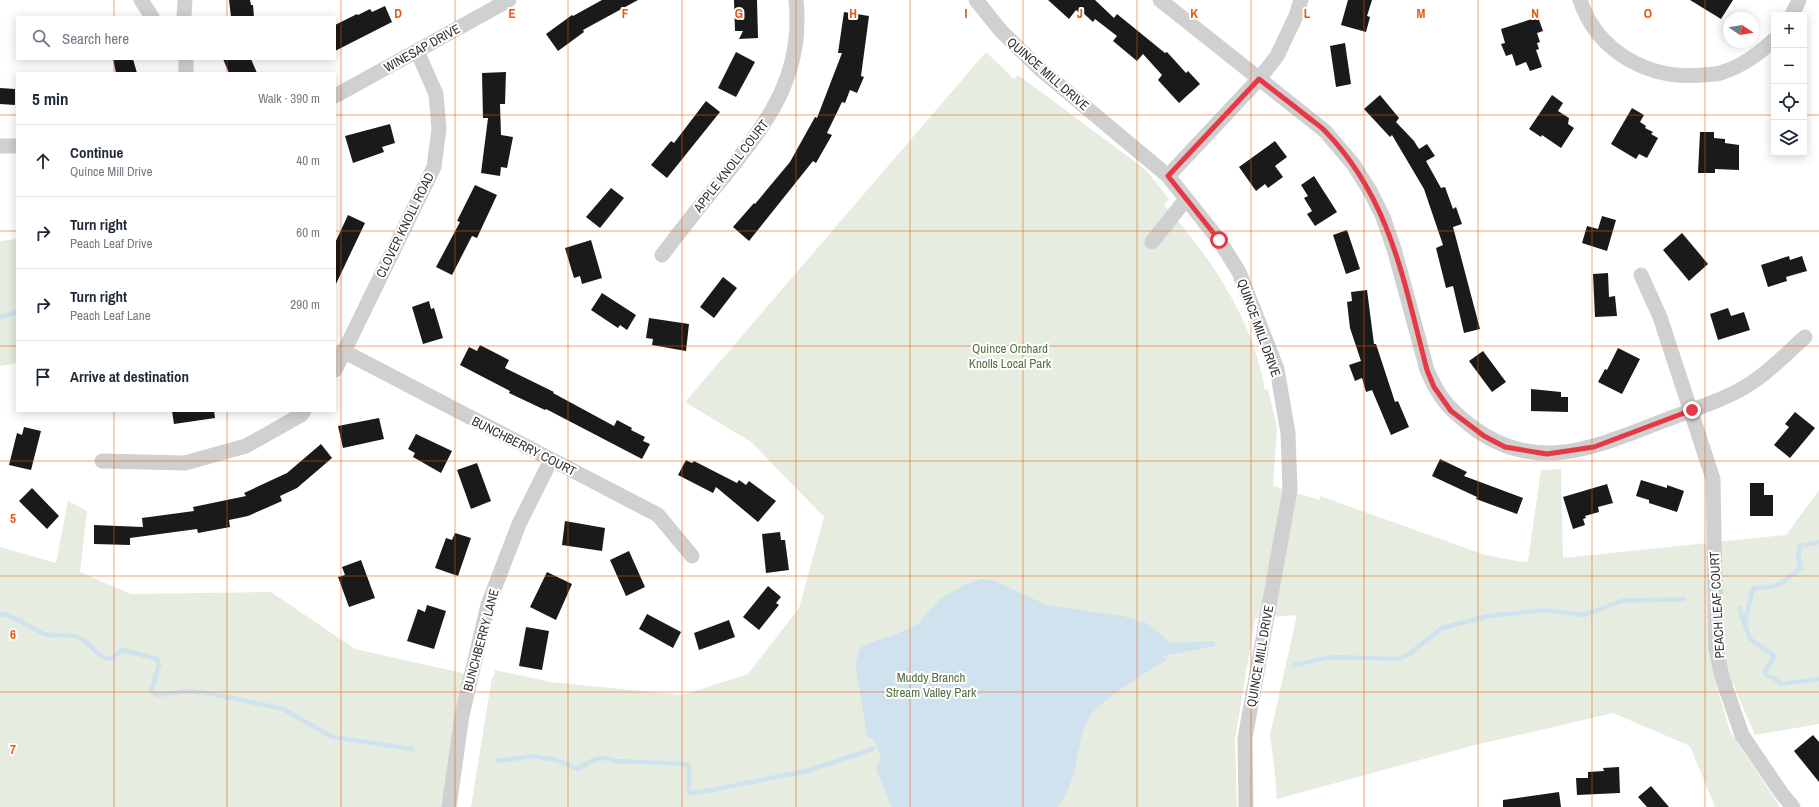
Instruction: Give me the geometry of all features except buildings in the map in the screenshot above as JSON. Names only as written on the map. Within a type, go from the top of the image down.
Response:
[{"type":"street","points":[[141,0],[151,16]]},
{"type":"street","points":[[184,0],[184,16]]},
{"type":"street","name":"APPLE KNOLL COURT","points":[[662,255],[756,136],[774,108],[785,86],[793,58],[796,33],[796,0]]},
{"type":"street","name":"QUINCE MILL DRIVE","points":[[976,0],[1001,31],[1040,69],[1168,176],[1219,240],[1238,272],[1277,369],[1288,433],[1290,490],[1245,738],[1246,807]]},
{"type":"street","points":[[1160,0],[1325,131],[1353,164],[1370,191],[1383,217],[1396,252],[1427,370],[1434,387],[1451,411],[1484,436],[1505,447],[1547,454],[1594,447],[1692,410],[1734,392],[1757,379],[1805,337]]},
{"type":"street","points":[[1168,176],[1259,79],[1277,56],[1296,16],[1301,0]]},
{"type":"street","points":[[1580,0],[1585,15],[1601,39],[1623,56],[1655,72],[1688,76],[1723,73],[1752,58],[1771,42]]},
{"type":"street","points":[[1793,12],[1799,0]]},
{"type":"street","name":"WINESAP DRIVE","points":[[336,95],[417,51],[501,2]]},
{"type":"street","name":"CLOVER KNOLL ROAD","points":[[336,368],[434,167],[439,129],[436,94],[417,51]]},
{"type":"street","points":[[186,60],[186,72]]},
{"type":"street","points":[[0,146],[16,146]]},
{"type":"street","points":[[1152,242],[1186,199]]},
{"type":"street","name":"PEACH LEAF COURT","points":[[1641,275],[1660,317],[1692,410],[1713,479],[1716,648],[1722,677],[1742,735],[1782,794],[1793,807]]},
{"type":"street","name":"BUNCHBERRY COURT","points":[[343,351],[658,515],[692,556]]},
{"type":"street","points":[[102,461],[185,463],[246,446],[301,415],[303,412]]},
{"type":"street","name":"BUNCHBERRY LANE","points":[[449,807],[462,715],[488,605],[519,524],[551,460]]},
{"type":"green space","points":[[986,52],[1014,79],[1018,75],[1146,170],[1169,199],[1164,205],[1198,246],[1228,291],[1251,339],[1265,390],[1268,389],[1277,428],[1273,486],[1320,500],[1320,496],[1485,555],[1523,562],[1528,561],[1541,470],[1561,469],[1563,558],[1786,535],[1819,490],[1819,724],[1755,735],[1734,684],[1714,677],[1730,731],[1780,807],[1715,807],[1690,746],[1613,713],[1475,745],[1277,799],[1270,735],[1297,615],[1255,618],[1235,740],[1237,807],[471,807],[492,677],[494,677],[495,670],[550,682],[683,695],[748,674],[799,608],[824,517],[751,442],[685,402]]},
{"type":"green space","points":[[16,239],[16,363],[0,366],[0,241]]},
{"type":"green space","points":[[68,501],[87,511],[80,572],[131,594],[271,592],[355,649],[471,675],[449,807],[0,807],[0,547],[56,563]]},
{"type":"water","points":[[982,579],[994,581],[1047,605],[1123,616],[1146,623],[1171,643],[1214,641],[1215,646],[1163,656],[1166,660],[1110,697],[1092,714],[1087,721],[1083,732],[1073,777],[1069,788],[1057,807],[892,807],[876,769],[881,759],[875,741],[867,736],[855,664],[861,646],[917,625],[940,599],[964,585]]},
{"type":"waterway","points":[[0,317],[16,312]]},
{"type":"waterway","points":[[1745,621],[1753,588],[1774,586],[1785,581],[1801,567],[1798,557],[1800,546],[1819,542]]},
{"type":"waterway","points":[[1294,665],[1330,657],[1399,659],[1409,654],[1442,628],[1488,616],[1544,610],[1584,615],[1621,601],[1684,599]]},
{"type":"waterway","points":[[1739,608],[1750,639],[1774,657],[1765,672],[1767,676],[1775,679],[1781,684],[1819,679]]},
{"type":"waterway","points":[[0,615],[8,615],[44,634],[69,635],[83,639],[97,653],[106,658],[111,659],[123,650],[157,659],[159,665],[151,691],[157,695],[189,691],[213,694],[283,709],[332,737],[412,749]]},
{"type":"waterway","points":[[497,761],[532,756],[556,760],[578,769],[600,758],[616,761],[684,764],[689,766],[689,793],[697,793],[806,771],[873,749]]},
{"type":"route","points":[[1219,240],[1168,176],[1259,79],[1325,131],[1353,164],[1370,191],[1383,217],[1396,252],[1427,370],[1434,387],[1451,411],[1484,436],[1505,447],[1547,454],[1594,447],[1692,410]]},
{"type":"park label","name":"Quince Orchard Knolls Local Park","points":[[1010,356]]},
{"type":"park label","name":"Muddy Branch Stream Valley Park","points":[[931,684]]}]
